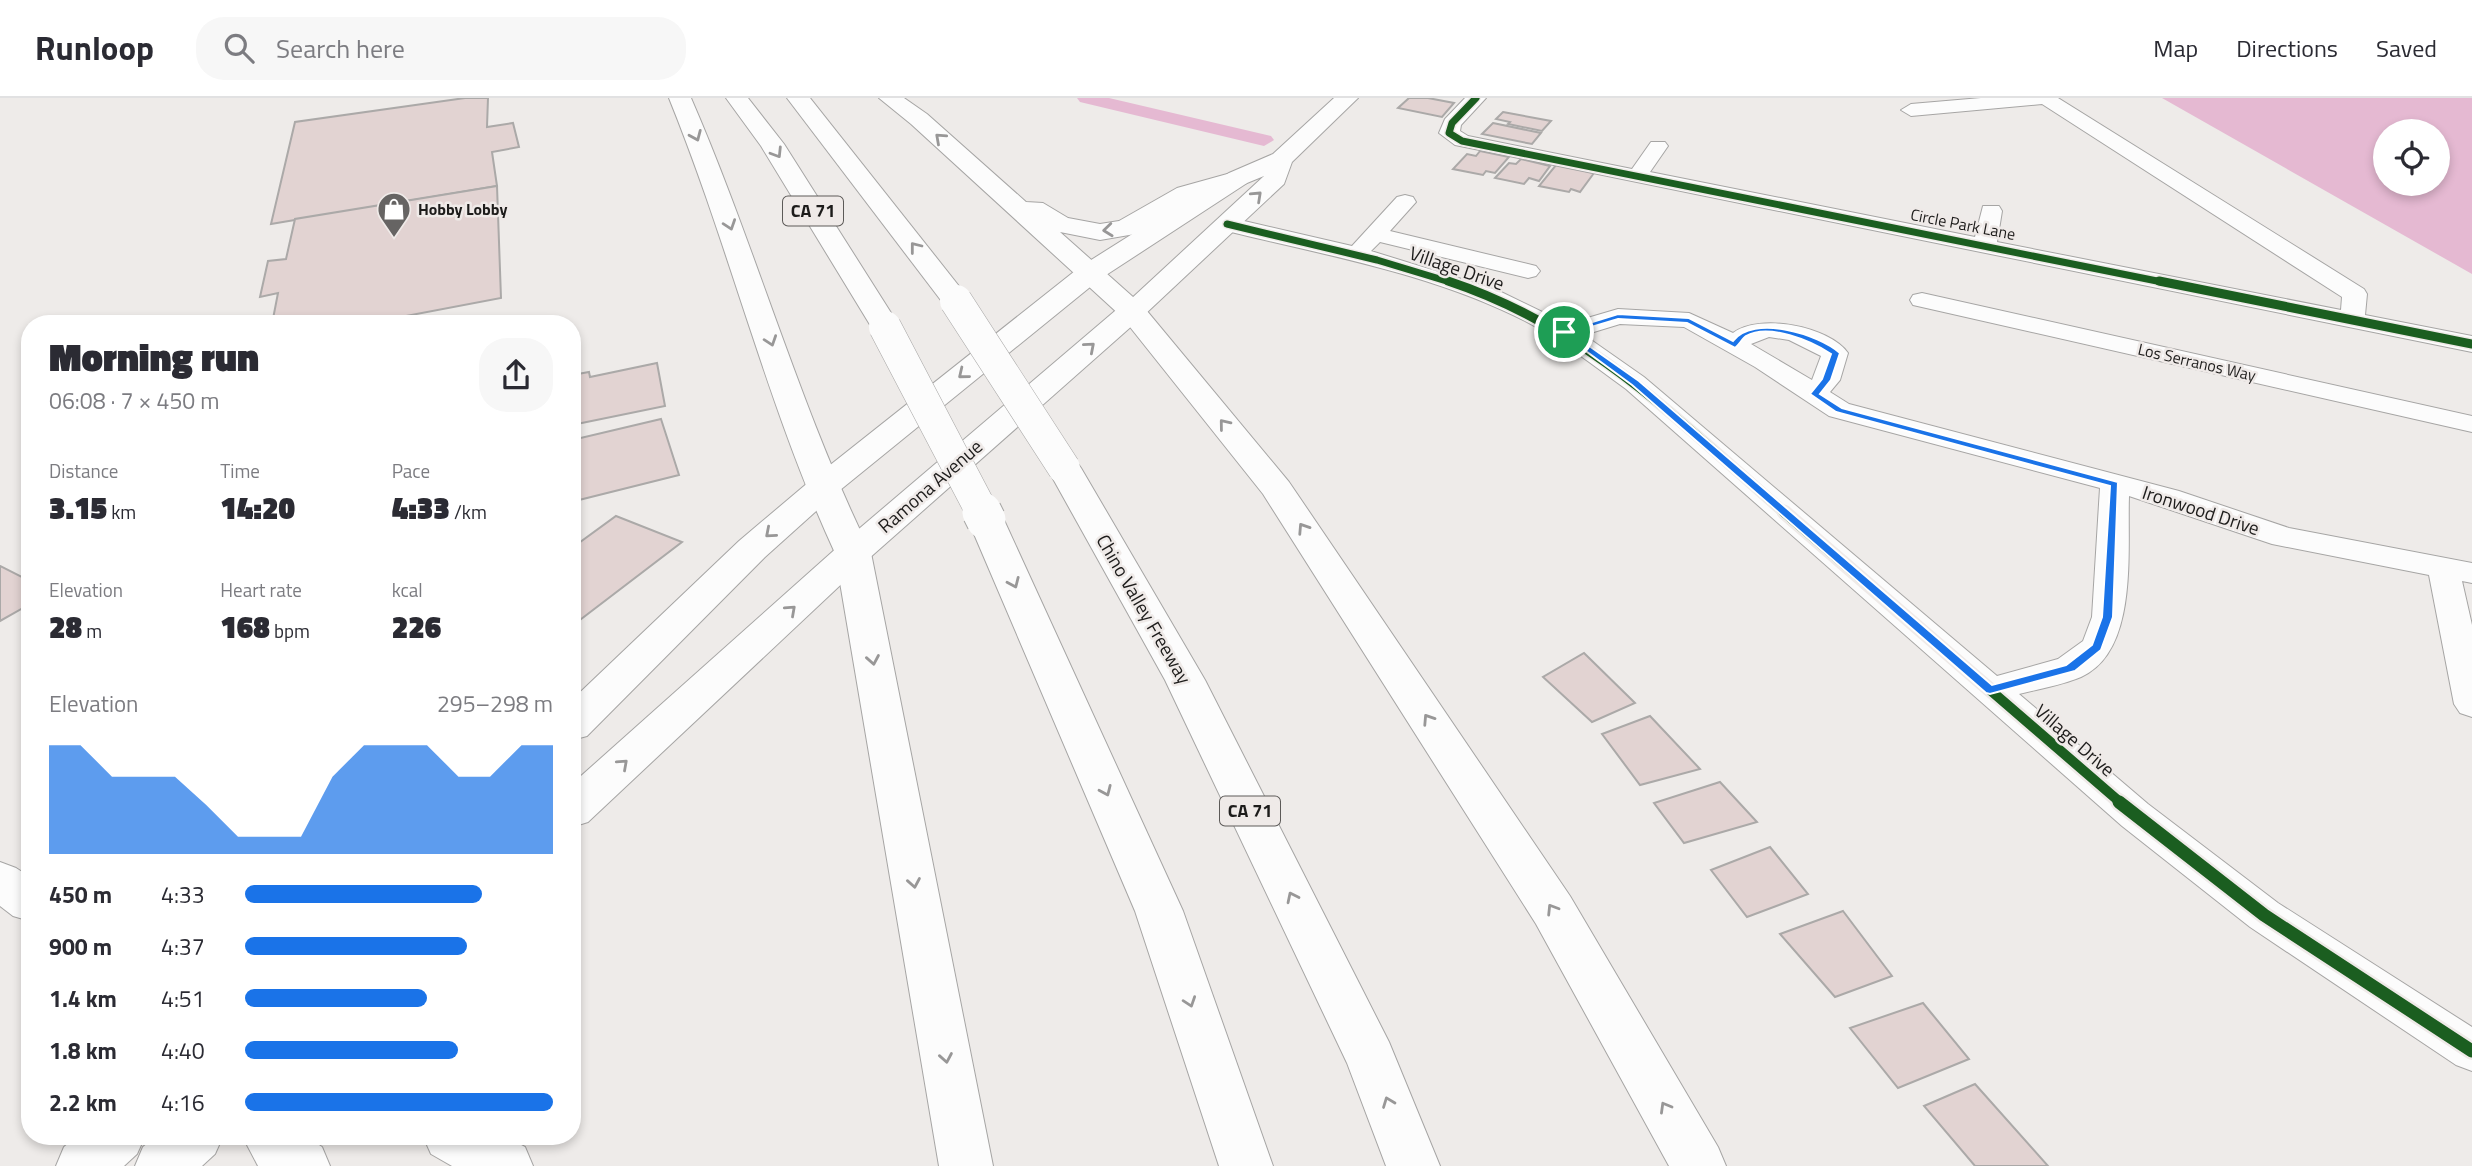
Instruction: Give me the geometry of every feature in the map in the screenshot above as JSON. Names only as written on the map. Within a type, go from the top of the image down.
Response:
[{"type":"main road","points":[[680,98],[712,174],[822,488],[853,553],[966,1166]]},
{"type":"main road","name":"CA 71","points":[[737,98],[772,144],[885,327],[986,520],[1159,911],[1246,1166]]},
{"type":"main road","name":"Chino Valley Freeway","points":[[798,98],[956,301],[1064,468],[1185,680],[1371,1059],[1413,1166]]},
{"type":"main road","points":[[890,98],[919,119],[1132,311],[1278,489],[1553,910],[1699,1166]]},
{"type":"main road","name":"Ramona Avenue","points":[[581,716],[752,549],[822,488],[1090,273],[1238,178],[1281,159],[1347,98]]},
{"type":"main road","name":"Ramona Avenue","points":[[581,802],[853,553],[1132,311],[1227,224],[1275,179],[1281,159]]},
{"type":"main road","points":[[988,181],[1060,224],[1100,232],[1126,228],[1186,193],[1238,178]]},
{"type":"main road","points":[[0,881],[21,896]]},
{"type":"main road","points":[[83,1166],[108,1145]]},
{"type":"main road","points":[[162,1166],[186,1145]]},
{"type":"main road","points":[[274,1145],[303,1166]]},
{"type":"main road","points":[[467,1145],[506,1166]]},
{"type":"street","name":"Circle Park Lane","points":[[1476,98],[1452,123],[1449,133],[1462,141],[2472,344]]},
{"type":"street","points":[[1911,110],[2045,98],[2355,294],[2353,319]]},
{"type":"street","points":[[1638,175],[1658,146]]},
{"type":"street","points":[[1365,245],[1405,202]]},
{"type":"street","points":[[1985,245],[1991,211]]},
{"type":"street","name":"Village Drive","points":[[1227,224],[1365,245],[1524,311],[1564,332],[1635,383],[2135,815],[2264,915],[2472,1051]]},
{"type":"street","points":[[1365,245],[1528,271]]},
{"type":"street","name":"Los Serranos Way","points":[[1922,300],[2472,424]]},
{"type":"street","name":"Ironwood Drive","points":[[1564,332],[1618,316],[1689,320],[1735,345],[1839,410],[2169,497],[2283,537],[2458,570]]},
{"type":"street","points":[[1735,345],[1742,335],[1766,328],[1821,344],[1835,353],[1827,380],[1814,394]]},
{"type":"street","points":[[1990,690],[2070,668],[2097,647],[2108,617],[2115,484]]},
{"type":"street","points":[[2458,570],[2472,704]]},
{"type":"shaded area","points":[[2162,98],[2472,98],[2472,274]]},
{"type":"building","points":[[465,98],[488,98],[487,127],[513,123],[519,147],[492,152],[497,186],[271,224],[295,122]]},
{"type":"building","points":[[1409,98],[1454,103],[1442,117],[1398,108]]},
{"type":"building","points":[[1503,112],[1551,121],[1542,131],[1496,119]]},
{"type":"building","points":[[1493,123],[1541,133],[1532,144],[1482,134]]},
{"type":"building","points":[[1480,151],[1509,157],[1495,173],[1486,171],[1483,175],[1453,169],[1467,154],[1476,156]]},
{"type":"building","points":[[1521,159],[1550,166],[1539,181],[1529,178],[1524,184],[1495,178],[1509,163],[1516,164]]},
{"type":"building","points":[[1556,165],[1594,173],[1580,192],[1539,186]]},
{"type":"building","name":"Hobby Lobby","points":[[497,186],[501,298],[411,315],[274,315],[278,293],[260,297],[268,261],[286,259],[295,219]]},
{"type":"building","points":[[657,363],[665,406],[581,423],[581,373],[589,372],[590,377]]},
{"type":"building","points":[[661,419],[679,475],[581,500],[581,438]]},
{"type":"building","points":[[616,516],[682,542],[581,619],[581,541]]},
{"type":"building","points":[[0,566],[21,576],[21,609],[0,621]]},
{"type":"building","points":[[1584,653],[1635,703],[1592,722],[1543,677]]},
{"type":"building","points":[[1650,716],[1700,769],[1640,785],[1602,734]]},
{"type":"building","points":[[1720,782],[1757,822],[1684,843],[1654,803]]},
{"type":"building","points":[[1770,847],[1808,894],[1747,917],[1711,870]]},
{"type":"building","points":[[1843,911],[1892,976],[1835,997],[1780,934]]},
{"type":"building","points":[[1923,1003],[1969,1059],[1898,1088],[1850,1028]]},
{"type":"building","points":[[1975,1084],[2048,1166],[1975,1166],[1924,1106]]},
{"type":"waterway","points":[[1086,98],[1264,140]]},
{"type":"cycle path","points":[[1476,98],[1452,123],[1449,133],[1462,141],[2472,344]]},
{"type":"cycle path","points":[[1227,224],[1377,260],[1452,282],[1524,311],[1567,335],[1635,383],[2135,815],[2264,915],[2472,1051]]},
{"type":"place","name":"Hobby Lobby","points":[[394,239]]},
{"type":"route","points":[[1618,316],[1689,320],[1735,345],[1742,335],[1766,328],[1821,344],[1835,353],[1827,380],[1814,394],[1839,410],[2115,484],[2108,617],[2097,647],[2070,668],[1990,690],[1635,383],[1564,332],[1618,316]]}]
